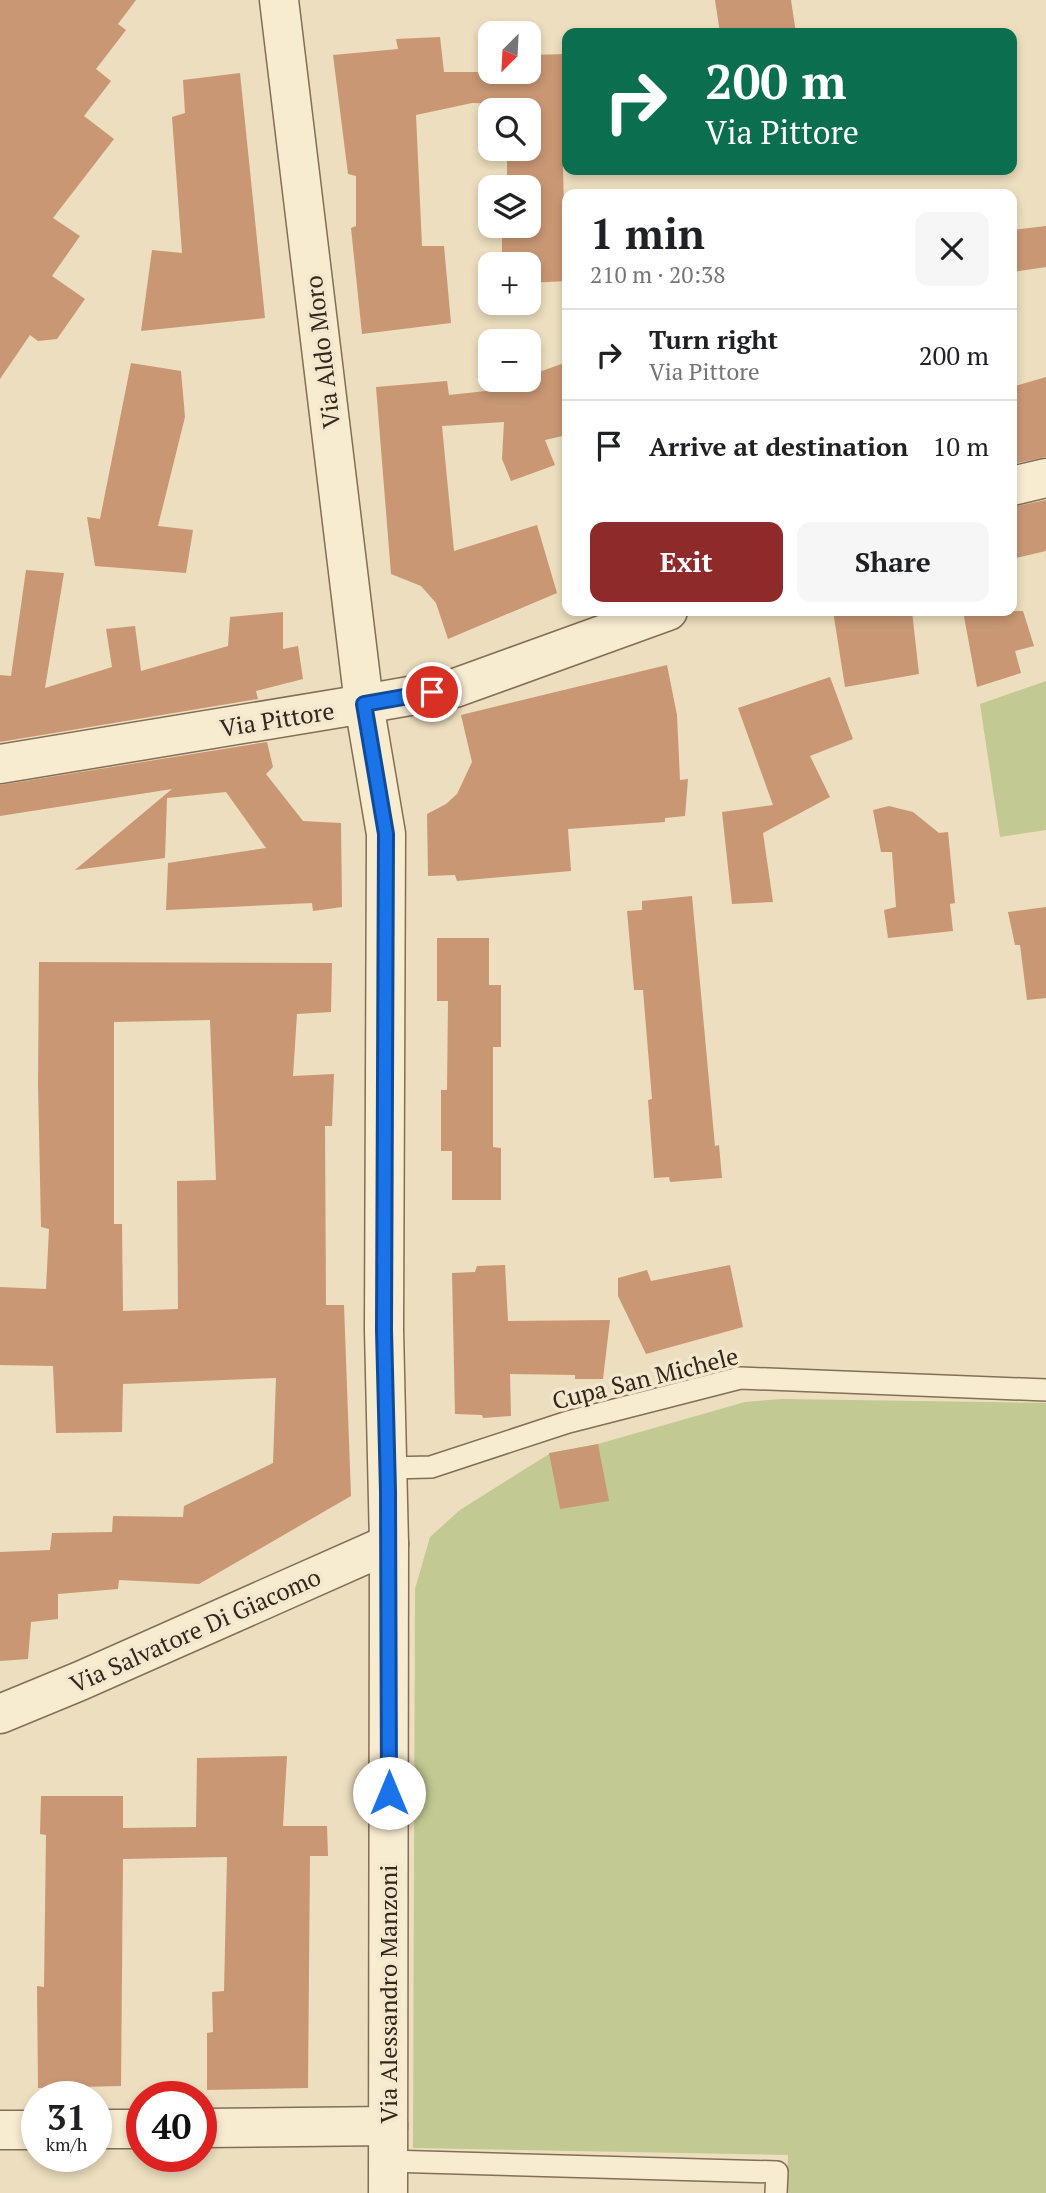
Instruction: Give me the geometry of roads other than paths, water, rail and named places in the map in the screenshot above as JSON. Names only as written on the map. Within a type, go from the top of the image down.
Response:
[{"type":"street","name":"Via Aldo Moro","points":[[279,0],[364,704]]},
{"type":"street","points":[[1017,485],[1046,478]]},
{"type":"street","name":"Via Pittore","points":[[0,764],[455,688],[654,616]]},
{"type":"street","name":"Via Alessandro Manzoni","points":[[364,704],[386,834],[384,1330],[389,1544],[388,2160]]},
{"type":"street","name":"Via Salvatore Di Giacomo","points":[[0,1714],[389,1544]]},
{"type":"street","points":[[0,2130],[21,2130]]},
{"type":"street","points":[[217,2131],[388,2160]]},
{"type":"lane","name":"Cupa San Michele","points":[[388,1468],[431,1467],[568,1422],[740,1378],[1046,1390]]},
{"type":"lane","points":[[388,2160],[777,2172],[776,2193]]}]
